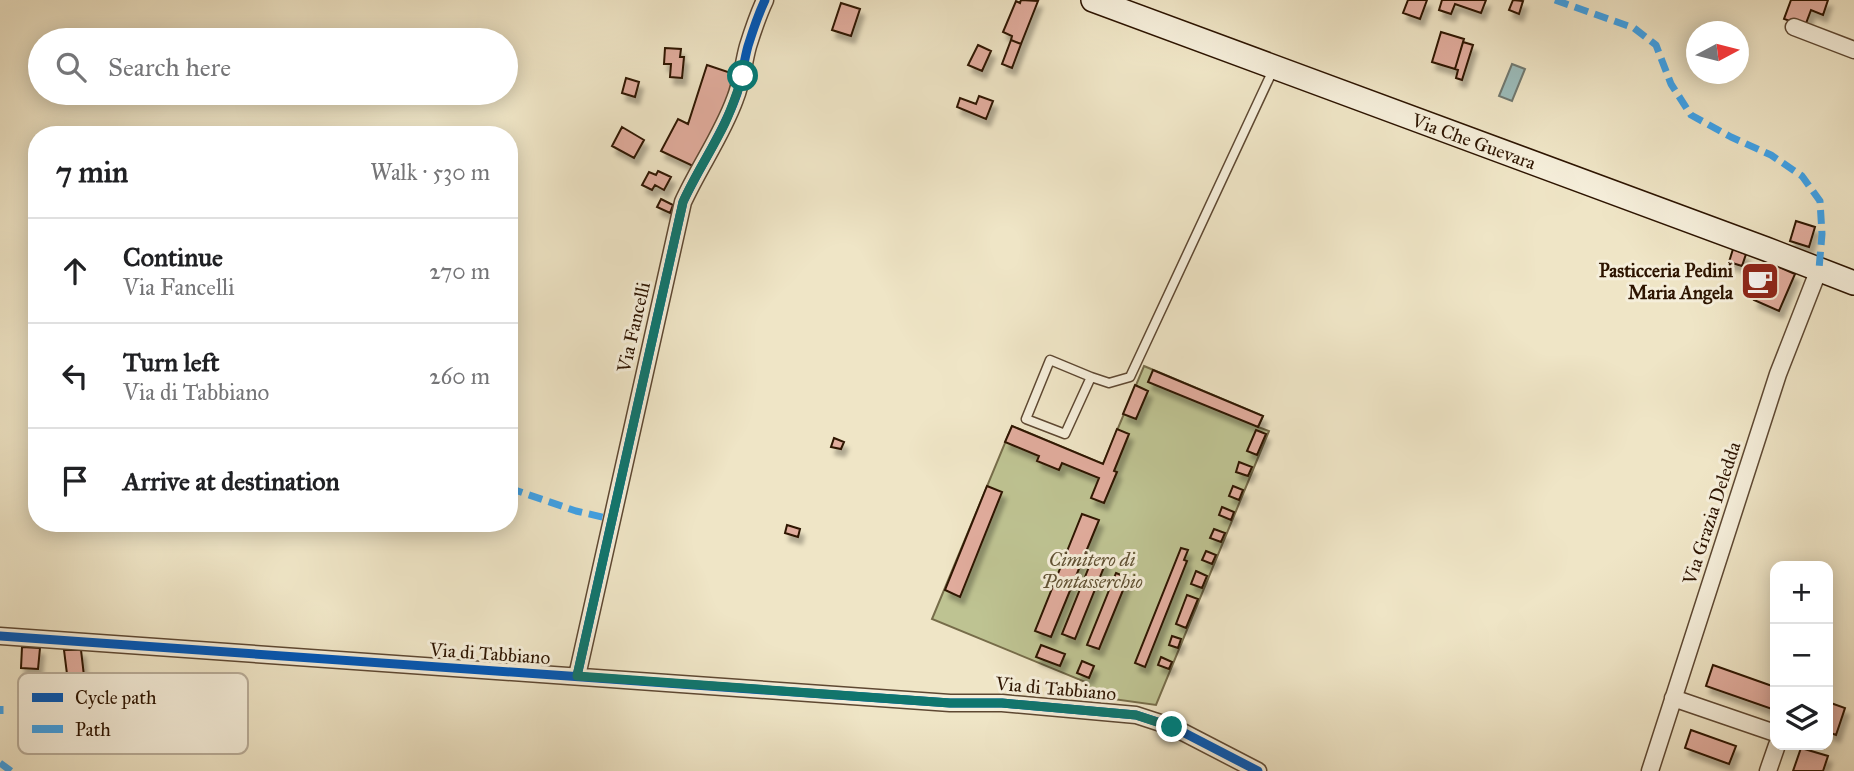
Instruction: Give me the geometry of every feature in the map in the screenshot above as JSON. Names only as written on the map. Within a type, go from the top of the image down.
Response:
[{"type":"main road","name":"Via Che Guevara","points":[[1093,0],[1854,283]]},
{"type":"street","name":"Via Fancelli","points":[[577,676],[683,202],[735,100],[743,76],[747,49],[765,0]]},
{"type":"street","points":[[1794,27],[1854,50]]},
{"type":"street","name":"Via Grazia Deledda","points":[[1650,771],[1778,374],[1819,269]]},
{"type":"street","name":"Via di Tabbiano","points":[[0,636],[950,703],[1002,703],[1136,715],[1172,727],[1258,771]]},
{"type":"street","points":[[1673,698],[1770,731]]},
{"type":"street","points":[[1768,771],[1775,750]]},
{"type":"lane","points":[[1091,377],[1065,434],[1026,419],[1050,360],[1109,383],[1130,377],[1274,67]]},
{"type":"green space","name":"Cimitero di Pontasserchio","points":[[1144,366],[1263,416],[1258,427],[1269,431],[1156,705],[1084,695],[1088,683],[932,619],[1012,426],[1103,464]]},
{"type":"water","points":[[1512,64],[1525,69],[1512,101],[1499,96]]},
{"type":"building","points":[[1021,0],[1038,1],[1021,44],[1011,40],[1012,36],[1003,32],[1016,1],[1020,3]]},
{"type":"building","points":[[1408,0],[1427,0],[1420,19],[1403,13]]},
{"type":"building","points":[[1442,0],[1486,0],[1481,13],[1455,4],[1451,14],[1439,10]]},
{"type":"building","points":[[1513,0],[1523,1],[1519,14],[1509,10]]},
{"type":"building","points":[[1791,0],[1828,0],[1823,15],[1811,10],[1805,26],[1784,19]]},
{"type":"building","points":[[841,3],[860,9],[851,36],[832,30]]},
{"type":"building","points":[[1441,32],[1464,39],[1455,69],[1432,62]]},
{"type":"building","points":[[1011,40],[1021,44],[1012,68],[1002,64]]},
{"type":"building","points":[[1463,42],[1473,45],[1462,80],[1456,78],[1458,70],[1455,69]]},
{"type":"building","points":[[978,45],[991,51],[982,71],[968,65]]},
{"type":"building","points":[[665,48],[681,49],[680,57],[684,57],[682,78],[670,77],[671,64],[664,64]]},
{"type":"building","points":[[707,65],[737,75],[713,134],[693,166],[661,151],[678,119],[688,124]]},
{"type":"building","points":[[626,78],[639,82],[635,97],[622,93]]},
{"type":"building","points":[[979,96],[993,101],[986,119],[957,107],[960,98],[976,104]]},
{"type":"building","points":[[622,127],[644,140],[634,158],[612,146]]},
{"type":"building","points":[[658,171],[671,177],[664,190],[655,185],[652,190],[642,185],[649,172],[656,175]]},
{"type":"building","points":[[661,199],[673,205],[670,213],[657,207]]},
{"type":"building","points":[[1796,221],[1815,227],[1809,247],[1790,241]]},
{"type":"building","points":[[1733,249],[1746,254],[1742,266],[1729,262]]},
{"type":"building","points":[[1770,263],[1795,274],[1779,311],[1754,300]]},
{"type":"building","points":[[1153,370],[1263,416],[1258,427],[1148,382]]},
{"type":"building","points":[[1135,385],[1148,391],[1136,419],[1123,414]]},
{"type":"building","points":[[1012,426],[1103,464],[1117,429],[1129,434],[1104,503],[1091,498],[1099,478],[1062,463],[1059,470],[1037,461],[1039,456],[1005,442]]},
{"type":"building","points":[[1256,430],[1266,434],[1257,455],[1247,451]]},
{"type":"building","points":[[834,438],[844,442],[841,449],[831,447]]},
{"type":"building","points":[[1239,462],[1252,467],[1248,476],[1236,472]]},
{"type":"building","points":[[987,486],[1002,492],[960,597],[945,590]]},
{"type":"building","points":[[1233,486],[1243,490],[1239,500],[1229,496]]},
{"type":"building","points":[[1222,507],[1234,512],[1231,520],[1219,515]]},
{"type":"building","points":[[1082,514],[1099,520],[1051,637],[1035,631]]},
{"type":"building","points":[[787,525],[800,529],[798,537],[785,533]]},
{"type":"building","points":[[1214,529],[1225,533],[1221,542],[1210,538]]},
{"type":"building","points":[[1181,548],[1188,550],[1184,560],[1187,561],[1145,667],[1135,663]]},
{"type":"building","points":[[1206,551],[1216,555],[1212,564],[1202,560]]},
{"type":"building","points":[[1093,557],[1106,562],[1075,639],[1062,634]]},
{"type":"building","points":[[1196,571],[1207,576],[1202,588],[1191,584]]},
{"type":"building","points":[[1116,573],[1128,578],[1099,649],[1087,645]]},
{"type":"building","points":[[1187,595],[1198,599],[1186,628],[1176,624]]},
{"type":"building","points":[[1172,636],[1181,639],[1178,648],[1169,645]]},
{"type":"building","points":[[1041,645],[1065,654],[1060,666],[1036,657]]},
{"type":"building","points":[[22,647],[40,648],[38,669],[21,668]]},
{"type":"building","points":[[64,650],[81,650],[84,673],[67,673]]},
{"type":"building","points":[[1161,657],[1172,662],[1169,669],[1158,665]]},
{"type":"building","points":[[1082,661],[1094,666],[1089,678],[1077,673]]},
{"type":"building","points":[[1713,665],[1770,685],[1770,708],[1706,686]]},
{"type":"building","points":[[1833,704],[1845,708],[1836,735],[1833,734]]},
{"type":"building","points":[[1691,730],[1736,746],[1729,764],[1685,748]]},
{"type":"building","points":[[1800,750],[1828,756],[1823,771],[1793,771]]},
{"type":"marked path","points":[[1555,0],[1634,28],[1656,45],[1671,84],[1691,115],[1771,155],[1802,176],[1820,201],[1822,234],[1819,269]]},
{"type":"marked path","points":[[518,491],[576,511],[611,519]]},
{"type":"marked path","points":[[0,706],[0,714]]},
{"type":"marked path","points":[[0,763],[11,771],[16,771]]},
{"type":"cycle path","points":[[577,676],[683,202],[730,112],[748,46],[765,0]]},
{"type":"cycle path","points":[[0,636],[950,703],[1002,703],[1136,715],[1173,727],[1258,771]]},
{"type":"place","name":"Pasticceria Pedini Maria Angela","points":[[1760,281]]},
{"type":"route","points":[[743,76],[724,125],[693,178],[683,202],[577,676],[950,703],[1002,703],[1136,715],[1172,727]]}]
